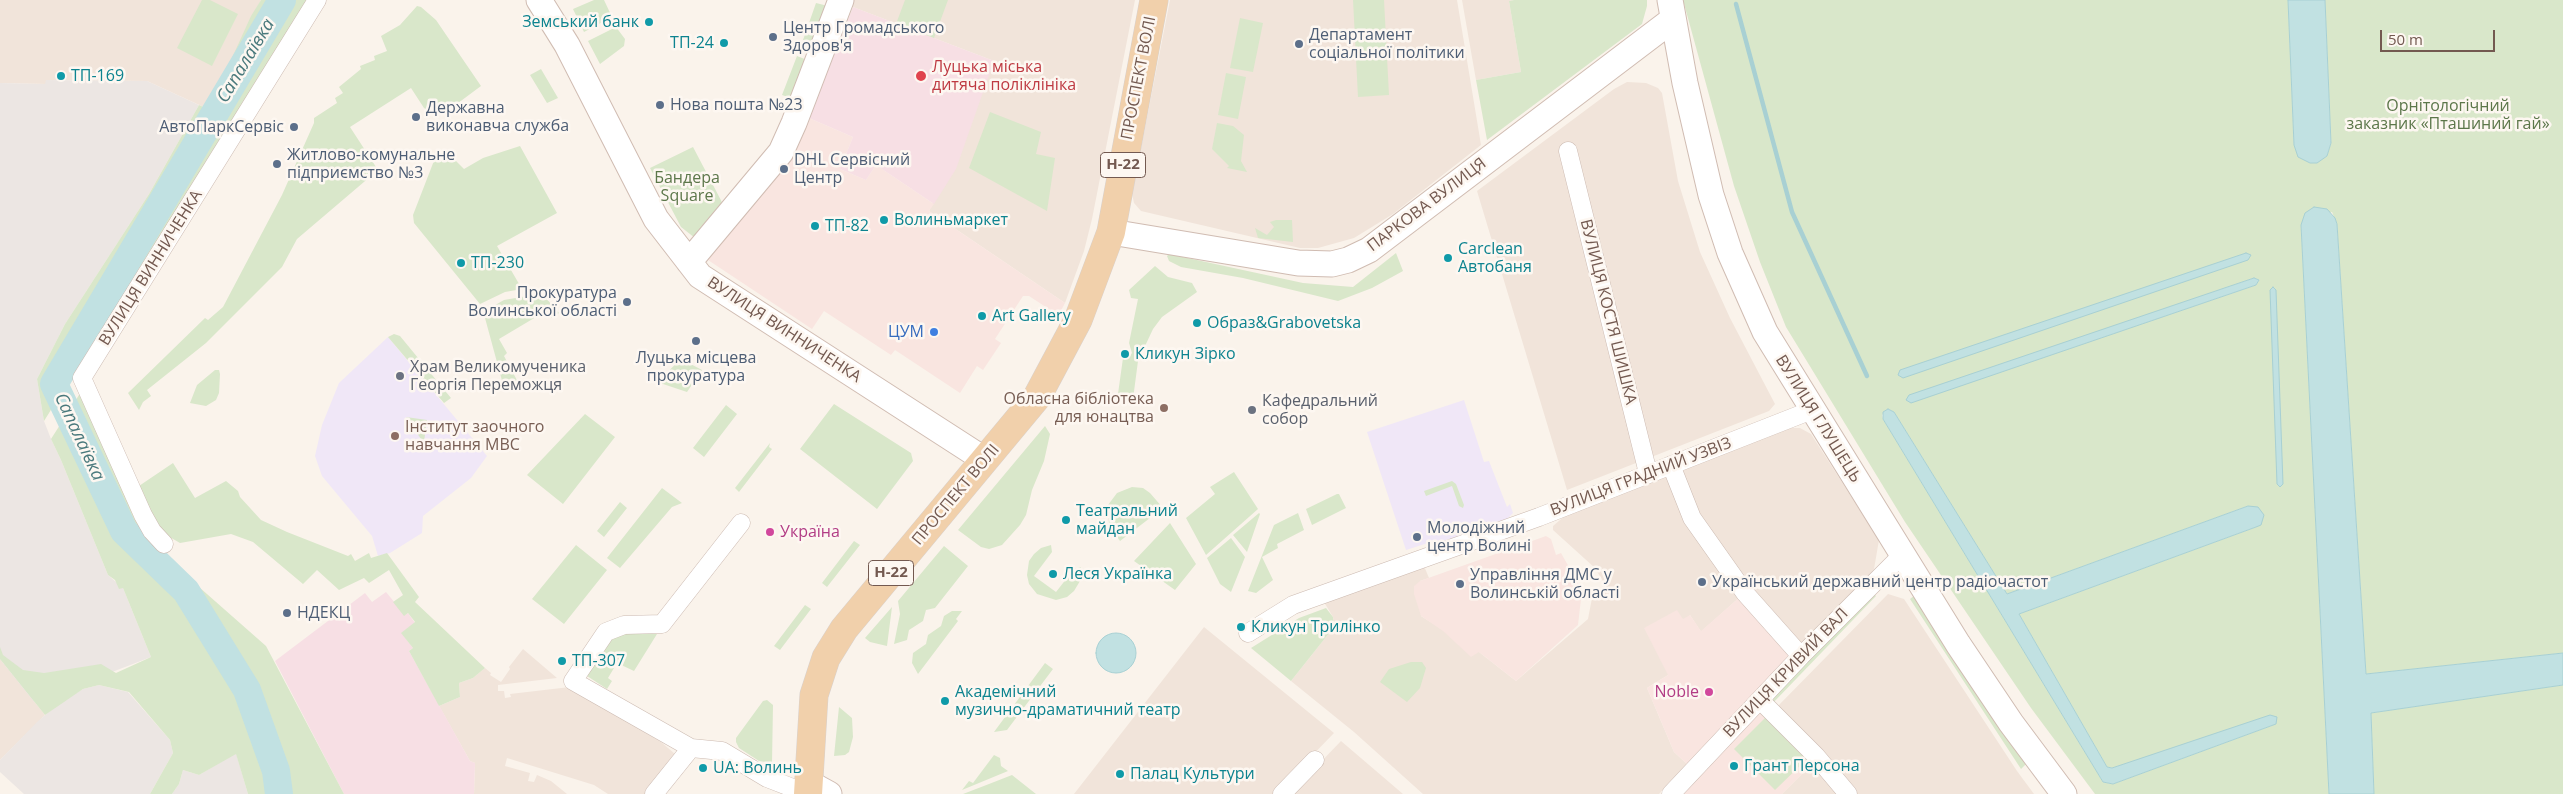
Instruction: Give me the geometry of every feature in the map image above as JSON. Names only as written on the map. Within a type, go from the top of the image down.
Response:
[{"type":"main road","name":"ВУЛИЦЯ ВИННИЧЕНКА","points":[[539,0],[567,45],[656,219],[700,276],[985,460]]},
{"type":"main road","points":[[689,262],[781,152],[841,0]]},
{"type":"main road","name":"ПРОСПЕКТ ВОЛІ","points":[[814,791],[814,695],[826,658],[844,629],[1037,397],[1078,320],[1111,232],[1154,0]]},
{"type":"main road","name":"ПАРКОВА ВУЛИЦЯ","points":[[1111,232],[1298,263],[1332,264],[1348,260],[1369,250],[1671,10]]},
{"type":"main road","name":"ВУЛИЦЯ ГЛУШЕЦЬ","points":[[1671,10],[1710,195],[1730,254],[1765,332],[1812,410],[2011,724],[2064,794]]},
{"type":"street","name":"ВУЛИЦЯ ВИННИЧЕНКА","points":[[164,544],[152,531],[143,515],[82,378],[317,0]]},
{"type":"street","name":"ВУЛИЦЯ КОСТЯ ШИШКА","points":[[1568,151],[1648,473]]},
{"type":"street","name":"ВУЛИЦЯ ГРАДНИЙ УЗВІЗ","points":[[1248,633],[1293,605],[1521,524],[1812,410]]},
{"type":"street","points":[[1671,465],[1692,518],[1745,593],[1801,656]]},
{"type":"street","points":[[741,523],[662,624],[624,624],[606,632],[573,681],[690,748],[722,751],[767,778],[814,791]]},
{"type":"street","name":"ВУЛИЦЯ КРИВИЙ ВАЛ","points":[[1671,794],[1801,656],[1903,554]]},
{"type":"street","points":[[1760,700],[1816,756],[1848,794]]},
{"type":"street","points":[[654,794],[690,748]]},
{"type":"street","points":[[1282,794],[1315,760]]},
{"type":"shaded area","points":[[0,0],[261,0],[208,109],[147,81],[46,80],[46,84],[0,83]]},
{"type":"shaded area","points":[[847,0],[1135,0],[1092,219],[1084,251],[1065,303],[929,211],[994,61],[845,4]]},
{"type":"shaded area","points":[[1170,0],[1457,0],[1481,145],[1393,214],[1354,238],[1318,248],[1300,248],[1141,211],[1134,203],[1132,194]]},
{"type":"shaded area","points":[[1462,0],[1514,0],[1509,1],[1521,72],[1476,80]]},
{"type":"shaded area","points":[[853,7],[994,61],[956,169],[934,204],[876,165],[866,180],[840,169],[853,137],[809,118]]},
{"type":"shaded area","points":[[46,80],[147,81],[199,105],[149,194],[65,324],[37,379],[44,421],[51,439],[108,575],[123,588],[151,657],[34,702],[0,659],[0,83],[45,84]]},
{"type":"shaded area","points":[[1627,82],[1646,83],[1658,88],[1662,93],[1678,181],[1700,252],[1730,318],[1775,404],[1769,411],[1567,490],[1477,191],[1614,89]]},
{"type":"shaded area","points":[[802,115],[853,137],[840,169],[866,180],[876,165],[934,204],[929,211],[1065,303],[1057,318],[1055,313],[1029,296],[1023,296],[995,339],[1001,343],[983,370],[977,366],[960,393],[895,350],[891,355],[824,311],[812,329],[708,260],[706,248]]},
{"type":"shaded area","name":"Інститут заочного навчання МВС","points":[[388,337],[487,456],[471,478],[423,516],[422,533],[390,553],[378,556],[372,536],[322,476],[315,456],[322,425],[339,383]]},
{"type":"shaded area","points":[[1464,400],[1484,462],[1489,461],[1507,507],[1510,504],[1513,513],[1507,519],[1430,547],[1428,543],[1406,550],[1367,432]]},
{"type":"shaded area","points":[[1791,428],[1800,428],[1811,434],[1879,540],[1874,569],[1868,578],[1800,648],[1749,590],[1696,515],[1678,471]]},
{"type":"shaded area","points":[[1670,475],[1741,596],[1701,632],[1690,615],[1668,675],[1647,688],[1674,752],[1687,764],[1659,794],[1423,794],[1354,732],[1291,681],[1334,627],[1333,617],[1324,602],[1424,566],[1429,578],[1420,581],[1421,616],[1479,652],[1516,681],[1588,619],[1592,598],[1607,588],[1595,568],[1553,530],[1553,526],[1567,514]]},
{"type":"shaded area","points":[[1546,536],[1551,539],[1556,555],[1561,553],[1582,590],[1578,625],[1516,681],[1479,652],[1471,657],[1443,631],[1421,616],[1414,594],[1414,586],[1420,581]]},
{"type":"shaded area","points":[[386,592],[405,615],[408,613],[415,623],[402,633],[413,648],[409,651],[470,761],[475,763],[474,794],[344,794],[275,661],[365,593],[372,602]]},
{"type":"shaded area","points":[[1888,594],[1904,599],[2034,794],[1855,794],[1776,708]]},
{"type":"shaded area","points":[[1741,596],[1793,654],[1687,764],[1674,752],[1647,688],[1668,675],[1644,628],[1677,610],[1683,619],[1690,615],[1701,631]]},
{"type":"shaded area","points":[[1204,627],[1334,733],[1275,794],[1074,794]]},
{"type":"shaded area","points":[[523,649],[557,678],[498,685],[498,691],[504,691],[505,698],[511,697],[510,694],[570,687],[661,742],[675,754],[650,794],[608,794],[594,785],[507,758],[505,766],[530,773],[528,781],[534,782],[537,775],[551,781],[567,794],[474,794],[475,763],[470,761],[439,706],[460,697],[459,683],[473,678],[485,668],[491,673],[490,675],[501,682],[510,669],[509,667]]},
{"type":"shaded area","points":[[0,659],[45,715],[0,760]]},
{"type":"shaded area","points":[[99,685],[128,692],[170,740],[173,753],[150,794],[24,794],[0,772],[0,760],[37,722],[58,704],[83,689]]},
{"type":"shaded area","points":[[1761,708],[1814,762],[1782,794],[1679,794]]},
{"type":"shaded area","points":[[1341,741],[1403,794],[1290,794]]},
{"type":"shaded area","points":[[236,753],[248,794],[172,794],[179,784],[183,770],[199,775]]},
{"type":"shaded area","points":[[1814,762],[1841,794],[1782,794]]},
{"type":"green space","points":[[202,0],[210,0],[238,14],[212,66],[177,48]]},
{"type":"green space","points":[[261,0],[307,0],[44,421],[37,379],[65,324],[149,194],[199,105],[208,109],[251,16]]},
{"type":"green space","points":[[594,0],[604,0],[612,17],[584,32],[573,9]]},
{"type":"green space","points":[[905,0],[948,0],[934,38],[896,24]]},
{"type":"green space","points":[[1353,0],[1384,0],[1389,95],[1358,97]]},
{"type":"green space","points":[[1647,0],[1647,6],[1642,24],[1487,140],[1476,80],[1521,72],[1509,1]]},
{"type":"green space","name":"Орнітологічний заказник «Пташиний гай»","points":[[1683,0],[2288,0],[2294,145],[2310,163],[2317,162],[2327,156],[2331,143],[2325,0],[2563,0],[2563,653],[2366,674],[2337,224],[2332,212],[2301,225],[2329,794],[2095,794],[2031,708],[1905,522],[1786,327],[1760,262],[1734,186]],"holes":[[[2254,278],[2259,280],[2256,285],[1908,403]],[[1888,409],[1894,412],[2007,594],[2248,506],[2256,527],[2019,614],[2107,767],[2112,768],[2276,724],[2113,784],[2103,782],[1883,419],[1882,415]]]},
{"type":"green space","points":[[816,3],[828,6],[813,44],[803,40]]},
{"type":"green space","points":[[417,6],[421,7],[436,20],[481,86],[442,115],[435,115],[424,108],[411,88],[350,127],[378,170],[297,239],[282,267],[206,343],[147,390],[151,396],[143,402],[139,410],[128,393],[205,318],[208,320],[223,307],[282,195],[314,123],[314,118],[337,103],[335,98],[343,93],[339,87],[361,69],[360,66],[375,60],[374,56],[387,51],[381,36],[400,25]]},
{"type":"green space","points":[[1240,18],[1263,23],[1253,72],[1230,68]]},
{"type":"green space","points":[[616,27],[625,39],[624,46],[600,64],[588,41]]},
{"type":"green space","points":[[797,56],[807,60],[791,98],[782,95]]},
{"type":"green space","points":[[541,69],[558,98],[547,103],[530,75]]},
{"type":"green space","points":[[1226,73],[1246,77],[1238,119],[1218,115]]},
{"type":"green space","points":[[990,112],[1041,132],[1036,154],[1055,158],[1047,211],[969,168]]},
{"type":"green space","points":[[1217,123],[1233,126],[1244,135],[1241,161],[1247,172],[1227,168],[1229,166],[1212,149]]},
{"type":"green space","points":[[520,146],[557,213],[497,246],[522,289],[505,292],[480,304],[414,223],[413,215],[437,153],[445,150],[464,169],[483,158]]},
{"type":"green space","name":"Бандера Square","points":[[693,147],[724,206],[695,238],[681,227],[650,168]]},
{"type":"green space","points":[[1292,220],[1293,242],[1258,238],[1255,228],[1267,235],[1274,227],[1270,222]]},
{"type":"green space","points":[[1396,253],[1403,271],[1372,288],[1338,301],[1243,278],[1181,267],[1169,261],[1167,256],[1169,254],[1303,283],[1353,287]]},
{"type":"green space","points":[[1155,266],[1168,277],[1192,283],[1197,292],[1162,317],[1153,329],[1138,361],[1133,399],[1127,404],[1117,401],[1123,358],[1129,357],[1132,353],[1129,343],[1138,299],[1131,298],[1129,290]]},
{"type":"green space","points":[[527,296],[544,296],[559,313],[551,318],[546,311],[499,339],[507,353],[504,356],[519,384],[514,387],[504,388],[485,318],[490,308],[504,300]]},
{"type":"green space","points":[[394,334],[400,336],[451,398],[444,403],[388,337]]},
{"type":"green space","points":[[681,359],[702,370],[687,392],[657,382]]},
{"type":"green space","points":[[215,370],[219,370],[220,374],[219,393],[216,400],[206,406],[190,403],[197,385]]},
{"type":"green space","points":[[79,395],[87,399],[157,550],[266,646],[344,794],[248,794],[236,754],[199,775],[183,770],[179,784],[172,794],[150,794],[173,753],[170,740],[129,692],[99,685],[83,689],[45,715],[0,659],[0,647],[3,655],[23,670],[44,673],[101,664],[116,673],[151,657],[123,588],[119,589],[115,580],[108,575],[51,439]]},
{"type":"green space","points":[[834,404],[911,453],[913,461],[877,509],[800,449]]},
{"type":"green space","points":[[726,405],[737,414],[704,457],[693,448]]},
{"type":"green space","points":[[585,414],[615,437],[563,504],[527,475]]},
{"type":"green space","points":[[406,417],[427,420],[424,442],[421,439]]},
{"type":"green space","points":[[1045,426],[1050,434],[1044,461],[1032,490],[1026,515],[1020,525],[1002,545],[989,549],[981,547],[958,530]]},
{"type":"green space","points":[[770,443],[769,447],[772,449],[739,492],[735,488]]},
{"type":"green space","points":[[173,463],[195,498],[226,481],[238,491],[240,497],[261,520],[287,532],[348,556],[351,554],[355,561],[369,553],[371,558],[387,553],[419,597],[415,602],[485,668],[473,678],[459,683],[460,697],[439,706],[409,651],[413,648],[401,633],[415,622],[408,613],[404,616],[393,602],[403,595],[389,570],[369,583],[364,578],[339,590],[317,570],[303,584],[253,542],[231,534],[180,543],[161,532],[136,488]]},
{"type":"green space","points":[[1234,472],[1258,509],[1206,555],[1186,518],[1215,494],[1210,487]]},
{"type":"green space","points":[[1452,481],[1456,484],[1464,505],[1463,508],[1459,506],[1452,486],[1426,496],[1424,491]]},
{"type":"green space","points":[[1132,487],[1143,488],[1163,508],[1120,541],[1109,525],[1108,505],[1117,493]]},
{"type":"green space","points":[[662,488],[682,503],[672,507],[620,568],[607,558]]},
{"type":"green space","points":[[1339,494],[1346,508],[1312,525],[1306,509]]},
{"type":"green space","points":[[620,502],[627,508],[604,537],[597,531]]},
{"type":"green space","points":[[1298,513],[1304,530],[1277,544],[1278,548],[1262,557],[1273,580],[1256,593],[1248,591],[1274,525]]},
{"type":"green space","points":[[1260,514],[1247,552],[1233,535]]},
{"type":"green space","points":[[1170,523],[1196,564],[1175,590],[1134,561]]},
{"type":"green space","points":[[1231,538],[1245,557],[1231,592],[1220,584],[1207,558]]},
{"type":"green space","points":[[854,541],[860,545],[827,587],[822,583]]},
{"type":"green space","points":[[576,545],[607,570],[564,624],[532,599]]},
{"type":"green space","points":[[1051,545],[1052,552],[1034,576],[1056,592],[1074,569],[1081,567],[1080,581],[1074,591],[1067,597],[1056,600],[1037,594],[1029,584],[1027,575],[1029,561],[1034,554],[1041,548]]},
{"type":"green space","points":[[944,546],[968,566],[935,608],[926,610],[923,621],[909,630],[907,640],[894,644],[900,614],[898,601]]},
{"type":"green space","points":[[1873,593],[1876,596],[1771,705],[1767,701]]},
{"type":"green space","points":[[1915,595],[2026,764],[2021,769],[1910,599]]},
{"type":"green space","points":[[805,605],[811,609],[780,650],[774,646]]},
{"type":"green space","points":[[892,607],[887,646],[870,642],[865,638]]},
{"type":"green space","points":[[1326,608],[1333,617],[1334,627],[1291,681],[1251,648],[1299,618]]},
{"type":"green space","points":[[952,611],[962,611],[956,619],[958,621],[918,674],[912,663],[913,653],[926,644],[928,635],[941,626],[944,616]]},
{"type":"green space","points":[[627,631],[657,634],[634,671],[617,663],[608,678],[612,681],[607,689],[584,674],[610,638]]},
{"type":"green space","points":[[1411,662],[1422,662],[1426,668],[1420,688],[1407,702],[1380,682],[1389,669]]},
{"type":"green space","points":[[1045,663],[1053,669],[1007,730],[994,732]]},
{"type":"green space","points":[[2563,685],[2563,794],[2374,794],[2371,713]]},
{"type":"green space","points":[[767,700],[773,705],[772,763],[759,761],[739,748],[736,742],[736,738],[763,701]]},
{"type":"green space","points":[[839,707],[852,718],[853,737],[849,752],[845,755],[834,756]]},
{"type":"green space","points":[[1768,715],[1809,757],[1775,790],[1734,749]]},
{"type":"green space","points":[[994,755],[1000,758],[1001,766],[1008,771],[962,790],[969,781],[973,783]]},
{"type":"green space","points":[[1012,775],[1036,794],[963,794],[989,784]]},
{"type":"water","points":[[2288,0],[2325,0],[2331,143],[2327,156],[2317,163],[2310,163],[2298,157],[2294,145]]},
{"type":"water","points":[[2314,207],[2327,209],[2335,218],[2337,224],[2366,674],[2563,653],[2563,685],[2371,713],[2374,794],[2329,794],[2301,225],[2305,213]]},
{"type":"water","points":[[2246,253],[2251,255],[2248,260],[1903,378],[1898,375],[1900,370]]},
{"type":"water","points":[[2254,278],[2259,280],[2256,285],[1911,403],[1906,400],[1909,395]]},
{"type":"water","points":[[2273,287],[2276,290],[2283,484],[2280,487],[2277,484],[2270,290]]},
{"type":"water","points":[[1888,409],[1894,412],[2007,594],[2248,506],[2258,507],[2264,515],[2261,525],[2019,614],[2107,767],[2112,768],[2270,715],[2277,717],[2276,724],[2113,784],[2103,782],[1883,419],[1883,412]]},
{"type":"water","points":[[1120,633],[1127,636],[1133,642],[1136,653],[1135,661],[1127,670],[1120,673],[1112,673],[1105,670],[1097,661],[1096,649],[1099,642],[1108,634]]},
{"type":"waterway","name":"Сапалаївка","points":[[279,794],[276,771],[247,690],[186,591],[124,531],[54,384],[282,0]]},
{"type":"waterway","points":[[1736,4],[1792,212],[1867,376]]},
{"type":"place","name":"Земський банк","points":[[649,22]]},
{"type":"place","name":"Центр Громадського Здоров'я","points":[[773,37]]},
{"type":"place","name":"ТП-24","points":[[724,43]]},
{"type":"place","name":"Департамент соціальної політики","points":[[1299,44]]},
{"type":"place","name":"ТП-169","points":[[61,76]]},
{"type":"place","name":"Луцька міська дитяча поліклініка","points":[[921,76]]},
{"type":"place","name":"Нова пошта №23","points":[[660,105]]},
{"type":"place","name":"Державна виконавча служба","points":[[416,117]]},
{"type":"place","name":"АвтоПаркСервіс","points":[[294,127]]},
{"type":"place","name":"Житлово-комунальне підприємство №3","points":[[277,164]]},
{"type":"place","name":"DHL Сервісний Центр","points":[[784,169]]},
{"type":"place","name":"Волиньмаркет","points":[[884,220]]},
{"type":"place","name":"ТП-82","points":[[815,226]]},
{"type":"place","name":"Carclean Автобаня","points":[[1448,258]]},
{"type":"place","name":"ТП-230","points":[[461,263]]},
{"type":"place","name":"Прокуратура Волинської області","points":[[627,302]]},
{"type":"place","name":"Art Gallery","points":[[982,316]]},
{"type":"place","name":"Образ&Grabovetska","points":[[1197,323]]},
{"type":"place","name":"ЦУМ","points":[[934,332]]},
{"type":"place","name":"Луцька місцева прокуратура","points":[[696,341]]},
{"type":"place","name":"Кликун Зірко","points":[[1125,354]]},
{"type":"place","name":"Храм Великомученика Георгія Переможця","points":[[400,376]]},
{"type":"place","name":"Обласна бібліотека для юнацтва","points":[[1164,408]]},
{"type":"place","name":"Кафедральний собор","points":[[1252,410]]},
{"type":"place","name":"Інститут заочного навчання МВС","points":[[395,436]]},
{"type":"place","name":"Театральний майдан","points":[[1066,520]]},
{"type":"place","name":"Україна","points":[[770,532]]},
{"type":"place","name":"Молодіжний центр Волині","points":[[1417,537]]},
{"type":"place","name":"Леся Українка","points":[[1053,574]]},
{"type":"place","name":"Український державний центр радіочастот","points":[[1702,582]]},
{"type":"place","name":"Управління ДМС у Волинській області","points":[[1460,584]]},
{"type":"place","name":"НДЕКЦ","points":[[287,613]]},
{"type":"place","name":"Кликун Трилінко","points":[[1241,627]]},
{"type":"place","name":"ТП-307","points":[[562,661]]},
{"type":"place","name":"Noble","points":[[1709,692]]},
{"type":"place","name":"Академічний музично-драматичний театр","points":[[945,701]]},
{"type":"place","name":"Грант Персона","points":[[1734,766]]},
{"type":"place","name":"UA: Волинь","points":[[703,768]]},
{"type":"place","name":"Палац Культури","points":[[1120,774]]}]
